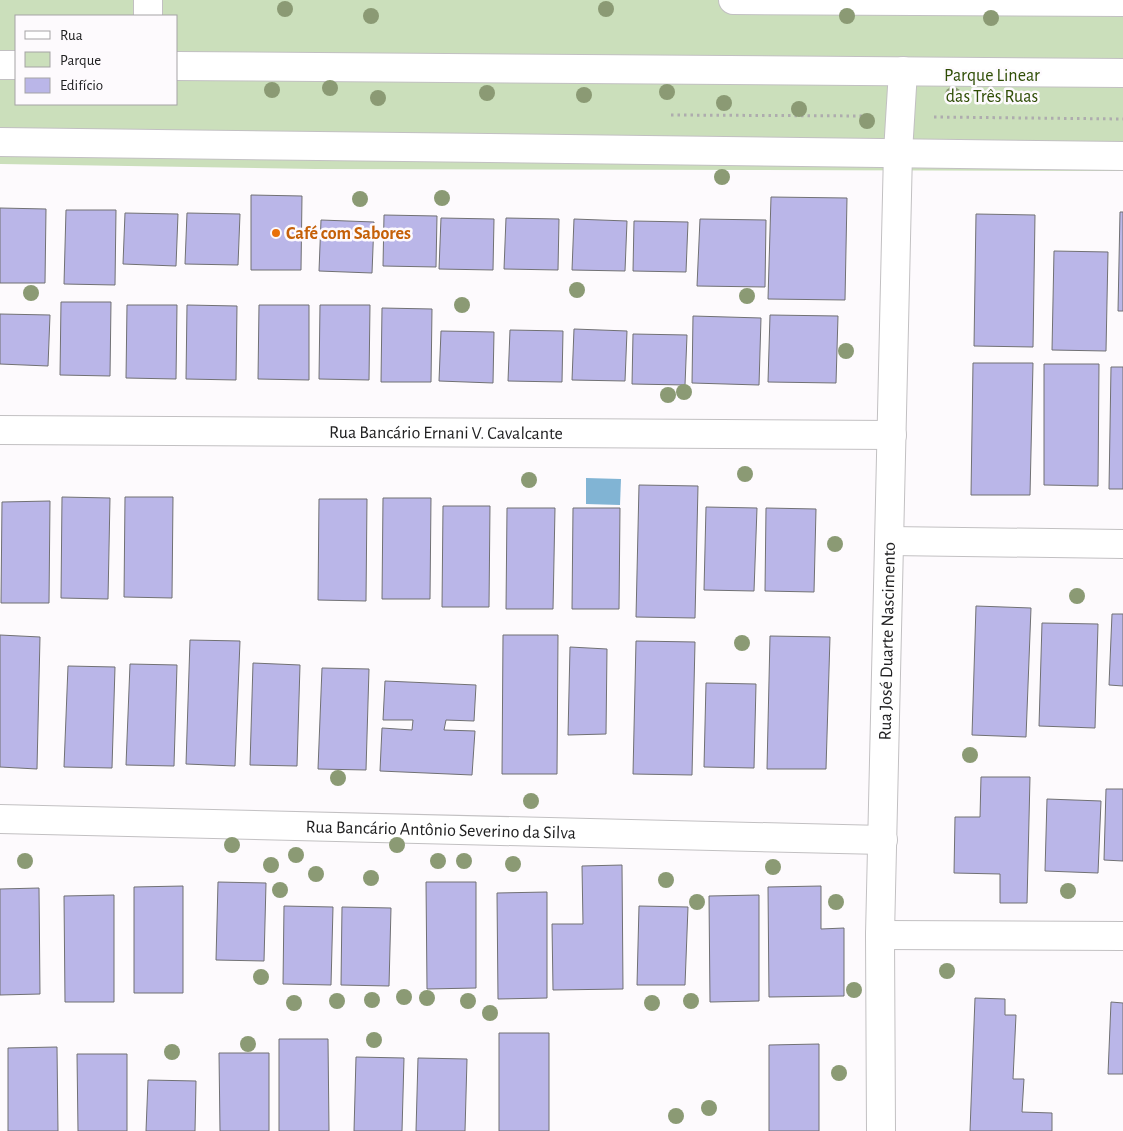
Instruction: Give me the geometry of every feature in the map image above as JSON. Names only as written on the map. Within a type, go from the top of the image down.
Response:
[{"type":"street","points":[[148,0],[148,15]]},
{"type":"street","points":[[733,0],[1123,2]]},
{"type":"street","points":[[0,65],[15,65]]},
{"type":"street","points":[[178,66],[1123,73]]},
{"type":"street","name":"Rua José Duarte Nascimento","points":[[881,1131],[880,935],[898,152],[903,71]]},
{"type":"street","points":[[0,142],[1123,156]]},
{"type":"street","name":"Rua Bancário Ernani V. Cavalcante","points":[[0,430],[892,435]]},
{"type":"street","points":[[890,541],[1123,544]]},
{"type":"street","name":"Rua Bancário Antônio Severino da Silva","points":[[0,819],[883,840]]},
{"type":"street","points":[[880,935],[1123,936]]},
{"type":"green space","name":"Parque Linear das Três Ruas","points":[[0,0],[1123,0],[1123,171],[316,169],[0,164]]},
{"type":"water","points":[[586,478],[621,479],[620,505],[586,504]]},
{"type":"building","name":"Café com Sabores","points":[[251,195],[302,196],[301,270],[251,270]]},
{"type":"building","points":[[771,197],[847,198],[845,300],[768,299]]},
{"type":"building","points":[[0,208],[46,209],[45,283],[0,283]]},
{"type":"building","points":[[66,210],[116,210],[115,285],[64,284]]},
{"type":"building","points":[[1120,212],[1123,212],[1123,311],[1118,311]]},
{"type":"building","points":[[125,213],[178,214],[176,266],[123,264]]},
{"type":"building","points":[[187,213],[240,214],[238,265],[185,264]]},
{"type":"building","points":[[976,214],[1035,215],[1033,347],[974,346]]},
{"type":"building","points":[[384,215],[437,216],[436,267],[383,266]]},
{"type":"building","points":[[441,218],[494,219],[493,270],[439,269]]},
{"type":"building","points":[[506,218],[559,219],[558,270],[504,269]]},
{"type":"building","points":[[574,219],[627,221],[625,271],[572,270]]},
{"type":"building","points":[[700,219],[766,220],[765,287],[697,286]]},
{"type":"building","points":[[321,220],[374,222],[372,273],[319,271]]},
{"type":"building","points":[[634,221],[688,222],[686,272],[633,271]]},
{"type":"building","points":[[1054,251],[1108,252],[1106,351],[1052,350]]},
{"type":"building","points":[[61,302],[111,302],[110,376],[60,375]]},
{"type":"building","points":[[127,305],[177,305],[176,379],[126,378]]},
{"type":"building","points":[[187,305],[237,306],[236,380],[186,379]]},
{"type":"building","points":[[259,305],[309,305],[309,380],[258,379]]},
{"type":"building","points":[[320,305],[370,305],[369,380],[319,379]]},
{"type":"building","points":[[382,308],[432,309],[431,382],[381,382]]},
{"type":"building","points":[[0,314],[50,315],[48,366],[0,364]]},
{"type":"building","points":[[770,315],[838,316],[836,383],[768,382]]},
{"type":"building","points":[[693,316],[761,318],[759,385],[692,383]]},
{"type":"building","points":[[574,329],[627,331],[625,381],[572,380]]},
{"type":"building","points":[[510,330],[563,331],[562,382],[508,381]]},
{"type":"building","points":[[441,331],[494,332],[493,383],[439,381]]},
{"type":"building","points":[[633,334],[687,335],[685,385],[632,384]]},
{"type":"building","points":[[973,363],[1033,363],[1030,495],[971,495]]},
{"type":"building","points":[[1044,364],[1099,364],[1098,486],[1044,485]]},
{"type":"building","points":[[1111,367],[1123,367],[1123,489],[1109,489]]},
{"type":"building","points":[[639,485],[698,486],[695,618],[636,617]]},
{"type":"building","points":[[62,497],[110,498],[108,599],[61,598]]},
{"type":"building","points":[[125,497],[173,497],[172,598],[124,597]]},
{"type":"building","points":[[383,498],[431,498],[430,599],[382,599]]},
{"type":"building","points":[[319,499],[367,499],[366,601],[318,600]]},
{"type":"building","points":[[50,501],[49,603],[1,603],[2,502]]},
{"type":"building","points":[[443,506],[490,506],[489,607],[442,607]]},
{"type":"building","points":[[706,507],[757,508],[754,591],[704,590]]},
{"type":"building","points":[[507,508],[555,508],[553,609],[506,609]]},
{"type":"building","points":[[573,508],[620,508],[619,609],[572,609]]},
{"type":"building","points":[[766,508],[816,509],[814,592],[765,591]]},
{"type":"building","points":[[976,606],[1031,608],[1026,737],[972,735]]},
{"type":"building","points":[[1112,614],[1123,614],[1123,686],[1109,685]]},
{"type":"building","points":[[1042,623],[1098,624],[1095,728],[1039,726]]},
{"type":"building","points":[[0,635],[40,637],[37,769],[0,767]]},
{"type":"building","points":[[503,635],[558,635],[557,774],[502,774]]},
{"type":"building","points":[[770,636],[830,637],[826,769],[767,769]]},
{"type":"building","points":[[190,640],[240,641],[235,766],[186,764]]},
{"type":"building","points":[[636,641],[695,642],[692,775],[633,774]]},
{"type":"building","points":[[570,647],[607,649],[606,734],[568,735]]},
{"type":"building","points":[[253,663],[300,665],[297,766],[250,765]]},
{"type":"building","points":[[130,664],[177,665],[174,766],[126,765]]},
{"type":"building","points":[[68,666],[115,667],[112,768],[64,767]]},
{"type":"building","points":[[322,668],[369,669],[366,770],[318,769]]},
{"type":"building","points":[[385,681],[476,685],[474,721],[446,720],[444,730],[475,731],[472,775],[380,771],[382,728],[412,730],[413,720],[383,720]]},
{"type":"building","points":[[706,683],[756,684],[754,768],[704,767]]},
{"type":"building","points":[[981,777],[1030,777],[1027,903],[1000,903],[1000,874],[954,873],[955,817],[980,817]]},
{"type":"building","points":[[1106,789],[1123,789],[1123,861],[1104,860]]},
{"type":"building","points":[[1047,799],[1101,801],[1098,873],[1045,871]]},
{"type":"building","points":[[622,865],[623,989],[553,990],[552,924],[583,924],[582,866]]},
{"type":"building","points":[[218,882],[266,883],[264,961],[216,960]]},
{"type":"building","points":[[426,882],[476,882],[476,988],[427,989]]},
{"type":"building","points":[[183,886],[183,993],[134,993],[134,887]]},
{"type":"building","points":[[821,886],[821,929],[844,928],[844,996],[769,997],[768,887]]},
{"type":"building","points":[[39,888],[40,994],[0,995],[0,889]]},
{"type":"building","points":[[547,892],[547,998],[498,999],[497,893]]},
{"type":"building","points":[[114,895],[114,1002],[65,1002],[64,896]]},
{"type":"building","points":[[759,895],[759,1001],[710,1002],[709,896]]},
{"type":"building","points":[[284,906],[333,907],[331,985],[283,984]]},
{"type":"building","points":[[639,906],[688,907],[685,985],[637,985]]},
{"type":"building","points":[[342,907],[391,908],[389,986],[341,985]]},
{"type":"building","points":[[975,998],[1005,999],[1005,1015],[1016,1015],[1013,1079],[1024,1079],[1022,1112],[1052,1113],[1052,1131],[970,1131]]},
{"type":"building","points":[[1111,1002],[1123,1003],[1123,1074],[1108,1074]]},
{"type":"building","points":[[499,1033],[549,1033],[549,1131],[499,1131]]},
{"type":"building","points":[[279,1039],[328,1039],[329,1131],[279,1131]]},
{"type":"building","points":[[819,1044],[819,1131],[769,1131],[769,1045]]},
{"type":"building","points":[[57,1047],[58,1131],[8,1131],[8,1048]]},
{"type":"building","points":[[219,1053],[269,1053],[269,1131],[220,1131]]},
{"type":"building","points":[[77,1054],[127,1054],[127,1131],[78,1131]]},
{"type":"building","points":[[356,1057],[404,1058],[402,1131],[354,1131]]},
{"type":"building","points":[[418,1058],[467,1059],[465,1131],[416,1131]]},
{"type":"building","points":[[148,1080],[196,1081],[195,1131],[146,1131]]},
{"type":"place","name":"Café com Sabores","points":[[276,233]]}]
